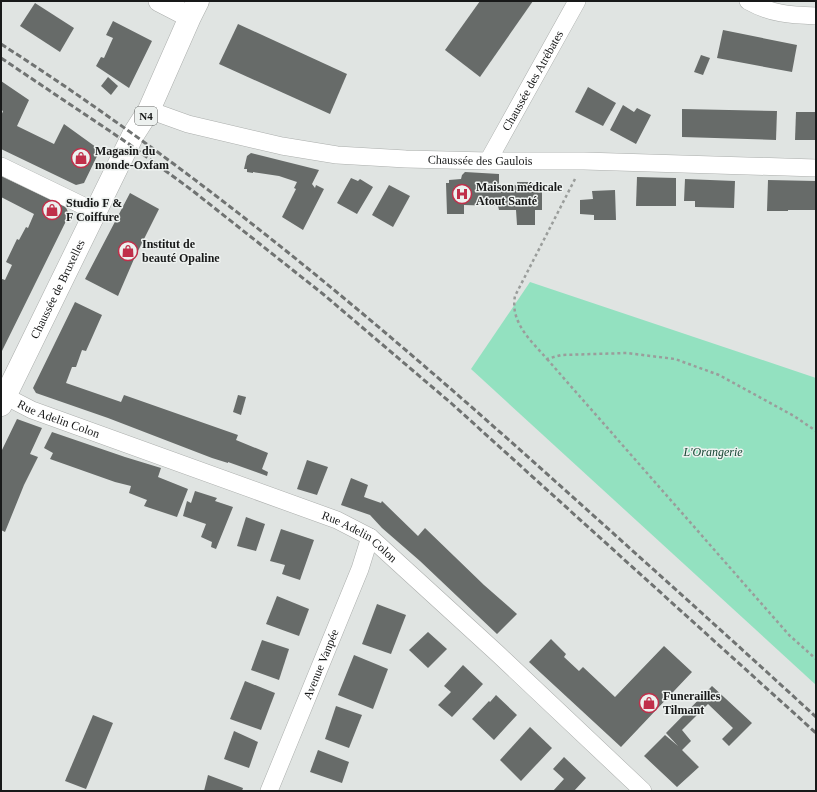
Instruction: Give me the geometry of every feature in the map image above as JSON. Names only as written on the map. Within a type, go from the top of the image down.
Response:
[{"type":"main road","name":"Chaussée de Bruxelles","points":[[2,398],[96,212],[133,135],[149,110],[194,9]]},
{"type":"street","points":[[159,1],[194,9]]},
{"type":"street","name":"Chaussée des Atrébates","points":[[488,161],[577,1]]},
{"type":"street","points":[[748,1],[762,8],[790,15],[816,16]]},
{"type":"street","name":"Chaussée des Gaulois","points":[[149,110],[188,124],[282,146],[345,155],[488,161],[584,161],[816,168]]},
{"type":"street","points":[[1,166],[96,212]]},
{"type":"street","name":"Rue Adelin Colon","points":[[2,398],[337,520],[370,537],[498,654],[643,791]]},
{"type":"street","name":"Avenue Vanpée","points":[[269,791],[360,569],[370,537]]},
{"type":"path","points":[[584,161],[515,296],[514,311],[519,325],[547,359],[789,635],[816,659]]},
{"type":"path","points":[[547,359],[561,355],[627,353],[675,359],[719,375],[794,416],[816,431]]},
{"type":"green space","name":"L'Orangerie","points":[[530,282],[816,378],[816,685],[471,369]]},
{"type":"building","points":[[480,1],[533,1],[480,77],[445,50]]},
{"type":"building","points":[[35,3],[74,28],[60,52],[20,26]]},
{"type":"building","points":[[113,21],[152,41],[129,88],[96,66],[101,57],[104,58],[113,38],[106,35]]},
{"type":"building","points":[[238,24],[347,74],[330,114],[219,64]]},
{"type":"building","points":[[723,30],[797,45],[792,72],[717,58]]},
{"type":"building","points":[[701,55],[710,58],[703,75],[694,72]]},
{"type":"building","points":[[108,77],[118,86],[111,95],[101,86]]},
{"type":"building","points":[[1,81],[29,100],[17,126],[54,144],[64,124],[100,150],[84,183],[76,185],[1,149],[1,116],[3,111],[1,110]]},
{"type":"building","points":[[588,87],[616,103],[603,126],[575,112]]},
{"type":"building","points":[[623,105],[634,112],[637,108],[651,115],[636,144],[610,130]]},
{"type":"building","points":[[682,109],[777,111],[776,140],[682,137]]},
{"type":"building","points":[[796,112],[816,112],[816,140],[795,140]]},
{"type":"building","points":[[251,153],[319,170],[312,184],[315,188],[316,185],[324,189],[303,230],[282,217],[296,189],[294,188],[297,182],[279,176],[247,172],[247,169],[244,169],[247,156]]},
{"type":"building","points":[[465,172],[499,174],[499,185],[517,185],[517,182],[533,182],[533,184],[542,185],[542,210],[535,210],[535,225],[517,225],[516,210],[499,210],[498,206],[464,205],[464,214],[447,214],[446,183],[449,183],[449,180],[461,179]]},
{"type":"building","points":[[1,176],[66,207],[69,215],[1,353],[1,280],[5,280],[12,265],[6,262],[17,239],[19,240],[26,227],[28,228],[34,214],[1,197]]},
{"type":"building","points":[[637,177],[676,178],[676,206],[636,206]]},
{"type":"building","points":[[351,178],[358,181],[360,179],[373,187],[357,214],[337,203]]},
{"type":"building","points":[[685,179],[735,181],[734,208],[695,207],[695,201],[684,201]]},
{"type":"building","points":[[768,180],[816,181],[816,210],[767,211]]},
{"type":"building","points":[[389,185],[410,196],[393,227],[372,215]]},
{"type":"building","points":[[615,190],[616,220],[594,220],[594,215],[580,214],[580,200],[593,199],[592,191]]},
{"type":"building","points":[[130,193],[159,209],[134,259],[118,296],[85,279]]},
{"type":"building","points":[[75,302],[102,315],[86,351],[82,350],[76,367],[72,367],[66,383],[121,402],[124,395],[238,435],[236,440],[268,453],[262,469],[268,472],[267,476],[212,458],[108,418],[36,393],[33,388]]},
{"type":"building","points":[[238,395],[246,397],[241,415],[233,412]]},
{"type":"building","points":[[17,419],[42,428],[30,454],[38,457],[24,485],[5,532],[1,530],[1,452]]},
{"type":"building","points":[[52,432],[161,468],[158,477],[188,489],[177,517],[144,506],[147,500],[129,493],[131,486],[115,482],[50,459],[53,453],[44,448]]},
{"type":"building","points":[[307,460],[328,467],[317,495],[297,489]]},
{"type":"building","points":[[351,478],[368,485],[364,497],[381,503],[382,501],[418,536],[425,528],[484,585],[517,614],[497,634],[420,561],[382,528],[370,515],[341,505]]},
{"type":"building","points":[[195,491],[217,498],[215,501],[233,507],[216,549],[211,547],[212,542],[201,537],[206,524],[183,516],[187,501],[191,503]]},
{"type":"building","points":[[246,517],[265,524],[256,551],[237,546]]},
{"type":"building","points":[[281,529],[314,540],[300,580],[282,574],[285,565],[270,561]]},
{"type":"building","points":[[277,596],[309,609],[299,636],[266,624]]},
{"type":"building","points":[[377,604],[406,615],[391,654],[362,644]]},
{"type":"building","points":[[428,632],[447,649],[428,668],[409,650]]},
{"type":"building","points":[[551,639],[566,654],[564,657],[579,671],[583,667],[615,697],[664,646],[692,672],[621,747],[529,662]]},
{"type":"building","points":[[262,640],[289,649],[279,680],[251,670]]},
{"type":"building","points":[[354,655],[388,669],[373,709],[338,695]]},
{"type":"building","points":[[463,665],[483,684],[452,717],[438,705],[451,692],[444,686]]},
{"type":"building","points":[[245,681],[275,693],[261,730],[230,719]]},
{"type":"building","points":[[712,686],[752,723],[729,746],[722,739],[733,728],[708,704],[682,730],[691,741],[682,750],[699,767],[677,787],[644,756],[665,735],[678,746],[666,733]]},
{"type":"building","points":[[496,695],[517,715],[494,740],[472,719]]},
{"type":"building","points":[[336,706],[362,715],[349,748],[325,739]]},
{"type":"building","points":[[93,715],[113,723],[86,789],[65,781]]},
{"type":"building","points":[[530,727],[552,748],[521,781],[500,760]]},
{"type":"building","points":[[234,731],[258,742],[249,768],[224,759]]},
{"type":"building","points":[[318,750],[349,762],[342,783],[310,772]]},
{"type":"building","points":[[564,757],[586,778],[574,791],[553,791],[564,779],[553,769]]},
{"type":"building","points":[[208,775],[243,788],[242,791],[204,791]]},
{"type":"railway","points":[[1,44],[75,93],[147,144],[218,197],[356,308],[490,423],[816,717]]},
{"type":"railway","points":[[1,58],[129,144],[193,191],[323,294],[451,403],[816,733]]},
{"type":"place","name":"Magasin du monde-Oxfam","points":[[81,158]]},
{"type":"place","name":"Maison médicale Atout Santé","points":[[462,194]]},
{"type":"place","name":"Studio F & F Coiffure","points":[[52,210]]},
{"type":"place","name":"Institut de beauté Opaline","points":[[128,251]]},
{"type":"place","name":"Funerailles Tilmant","points":[[649,703]]}]
